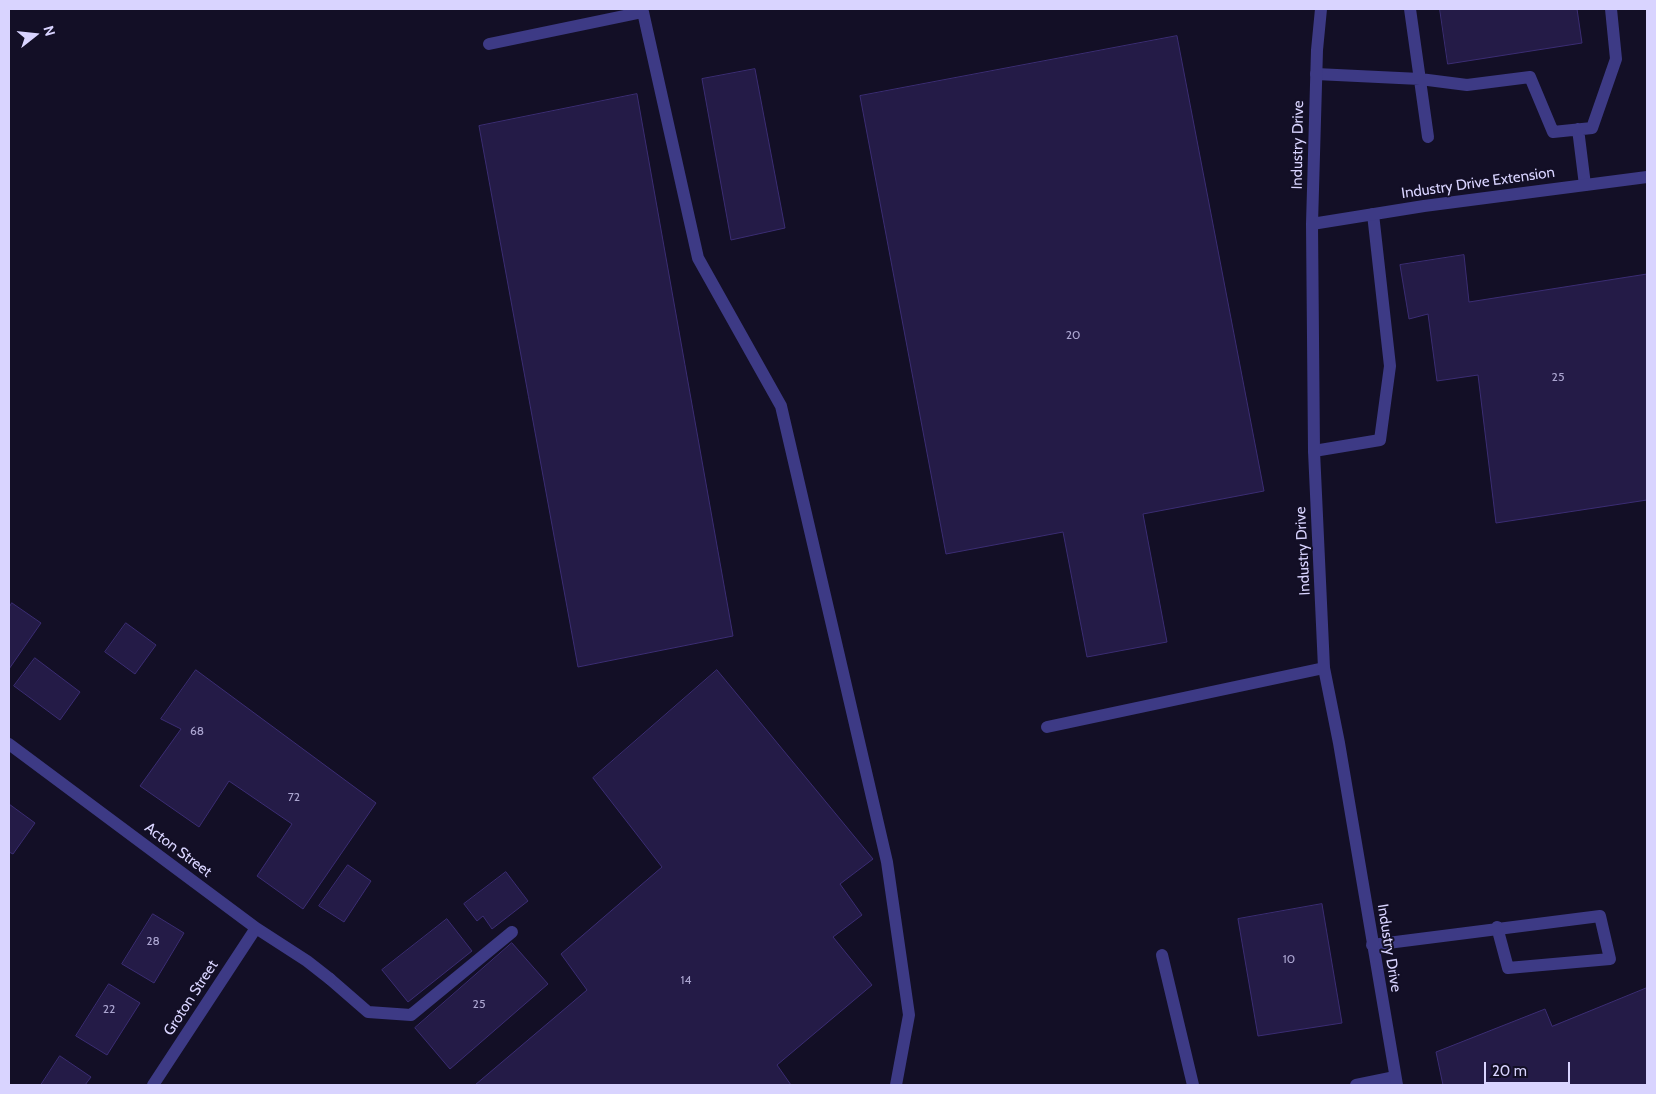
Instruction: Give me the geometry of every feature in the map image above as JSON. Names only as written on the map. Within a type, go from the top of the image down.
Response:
[{"type":"street","name":"Industry Drive","points":[[1321,9],[1316,74],[1312,224],[1314,451],[1324,668],[1339,743],[1396,1081]]},
{"type":"street","points":[[1410,9],[1428,137]]},
{"type":"street","points":[[1316,74],[1420,79],[1467,85],[1530,77],[1553,132],[1592,128],[1616,59],[1611,9]]},
{"type":"street","points":[[489,44],[644,12],[698,258],[781,406],[887,862],[909,1015],[896,1085]]},
{"type":"street","points":[[1578,129],[1585,185]]},
{"type":"street","name":"Industry Drive Extension","points":[[1312,224],[1647,177]]},
{"type":"street","points":[[1314,451],[1380,440],[1390,366],[1373,214]]},
{"type":"street","points":[[1047,727],[1324,668]]},
{"type":"street","name":"Acton Street","points":[[9,744],[256,928],[307,961],[368,1012],[411,1015],[512,932]]},
{"type":"street","points":[[1372,945],[1497,927],[1600,916],[1610,959],[1508,968],[1497,927]]},
{"type":"street","name":"Groton Street","points":[[153,1085],[256,928]]},
{"type":"street","points":[[1162,955],[1193,1085]]},
{"type":"street","points":[[1356,1085],[1396,1081]]},
{"type":"building","points":[[1440,9],[1577,9],[1582,43],[1448,64]]},
{"type":"building","points":[[1177,36],[1264,491],[1143,514],[1167,642],[1087,657],[1063,532],[946,554],[860,96]]},
{"type":"building","points":[[755,69],[785,228],[731,240],[702,79]]},
{"type":"building","points":[[637,94],[733,636],[578,667],[479,126]]},
{"type":"building","points":[[1464,255],[1469,302],[1647,274],[1647,500],[1496,523],[1478,375],[1437,381],[1428,314],[1409,319],[1400,265]]},
{"type":"building","points":[[12,603],[41,623],[9,669],[9,608]]},
{"type":"building","points":[[126,623],[156,645],[135,674],[105,652]]},
{"type":"building","points":[[35,658],[80,692],[60,720],[14,686]]},
{"type":"building","points":[[196,670],[376,803],[303,909],[257,876],[292,824],[229,781],[199,827],[140,786],[181,729],[161,719]]},
{"type":"building","points":[[717,670],[873,859],[840,884],[862,915],[833,937],[872,985],[777,1065],[791,1085],[475,1085],[587,990],[561,954],[662,867],[593,778]]},
{"type":"building","points":[[9,804],[35,823],[13,854],[9,852]]},
{"type":"building","points":[[348,865],[371,881],[344,922],[319,906]]},
{"type":"building","points":[[506,872],[528,901],[492,929],[483,916],[477,921],[464,904]]},
{"type":"building","points":[[1322,904],[1342,1023],[1258,1036],[1238,919]]},
{"type":"building","points":[[153,914],[184,933],[154,983],[122,964]]},
{"type":"building","points":[[447,919],[472,951],[408,1002],[382,970]]},
{"type":"building","points":[[512,943],[548,984],[450,1069],[415,1028]]},
{"type":"building","points":[[109,984],[140,1003],[107,1055],[76,1036]]},
{"type":"building","points":[[1647,988],[1647,1085],[1443,1085],[1436,1052],[1545,1009],[1552,1026]]},
{"type":"building","points":[[60,1056],[91,1077],[85,1085],[41,1085]]}]
